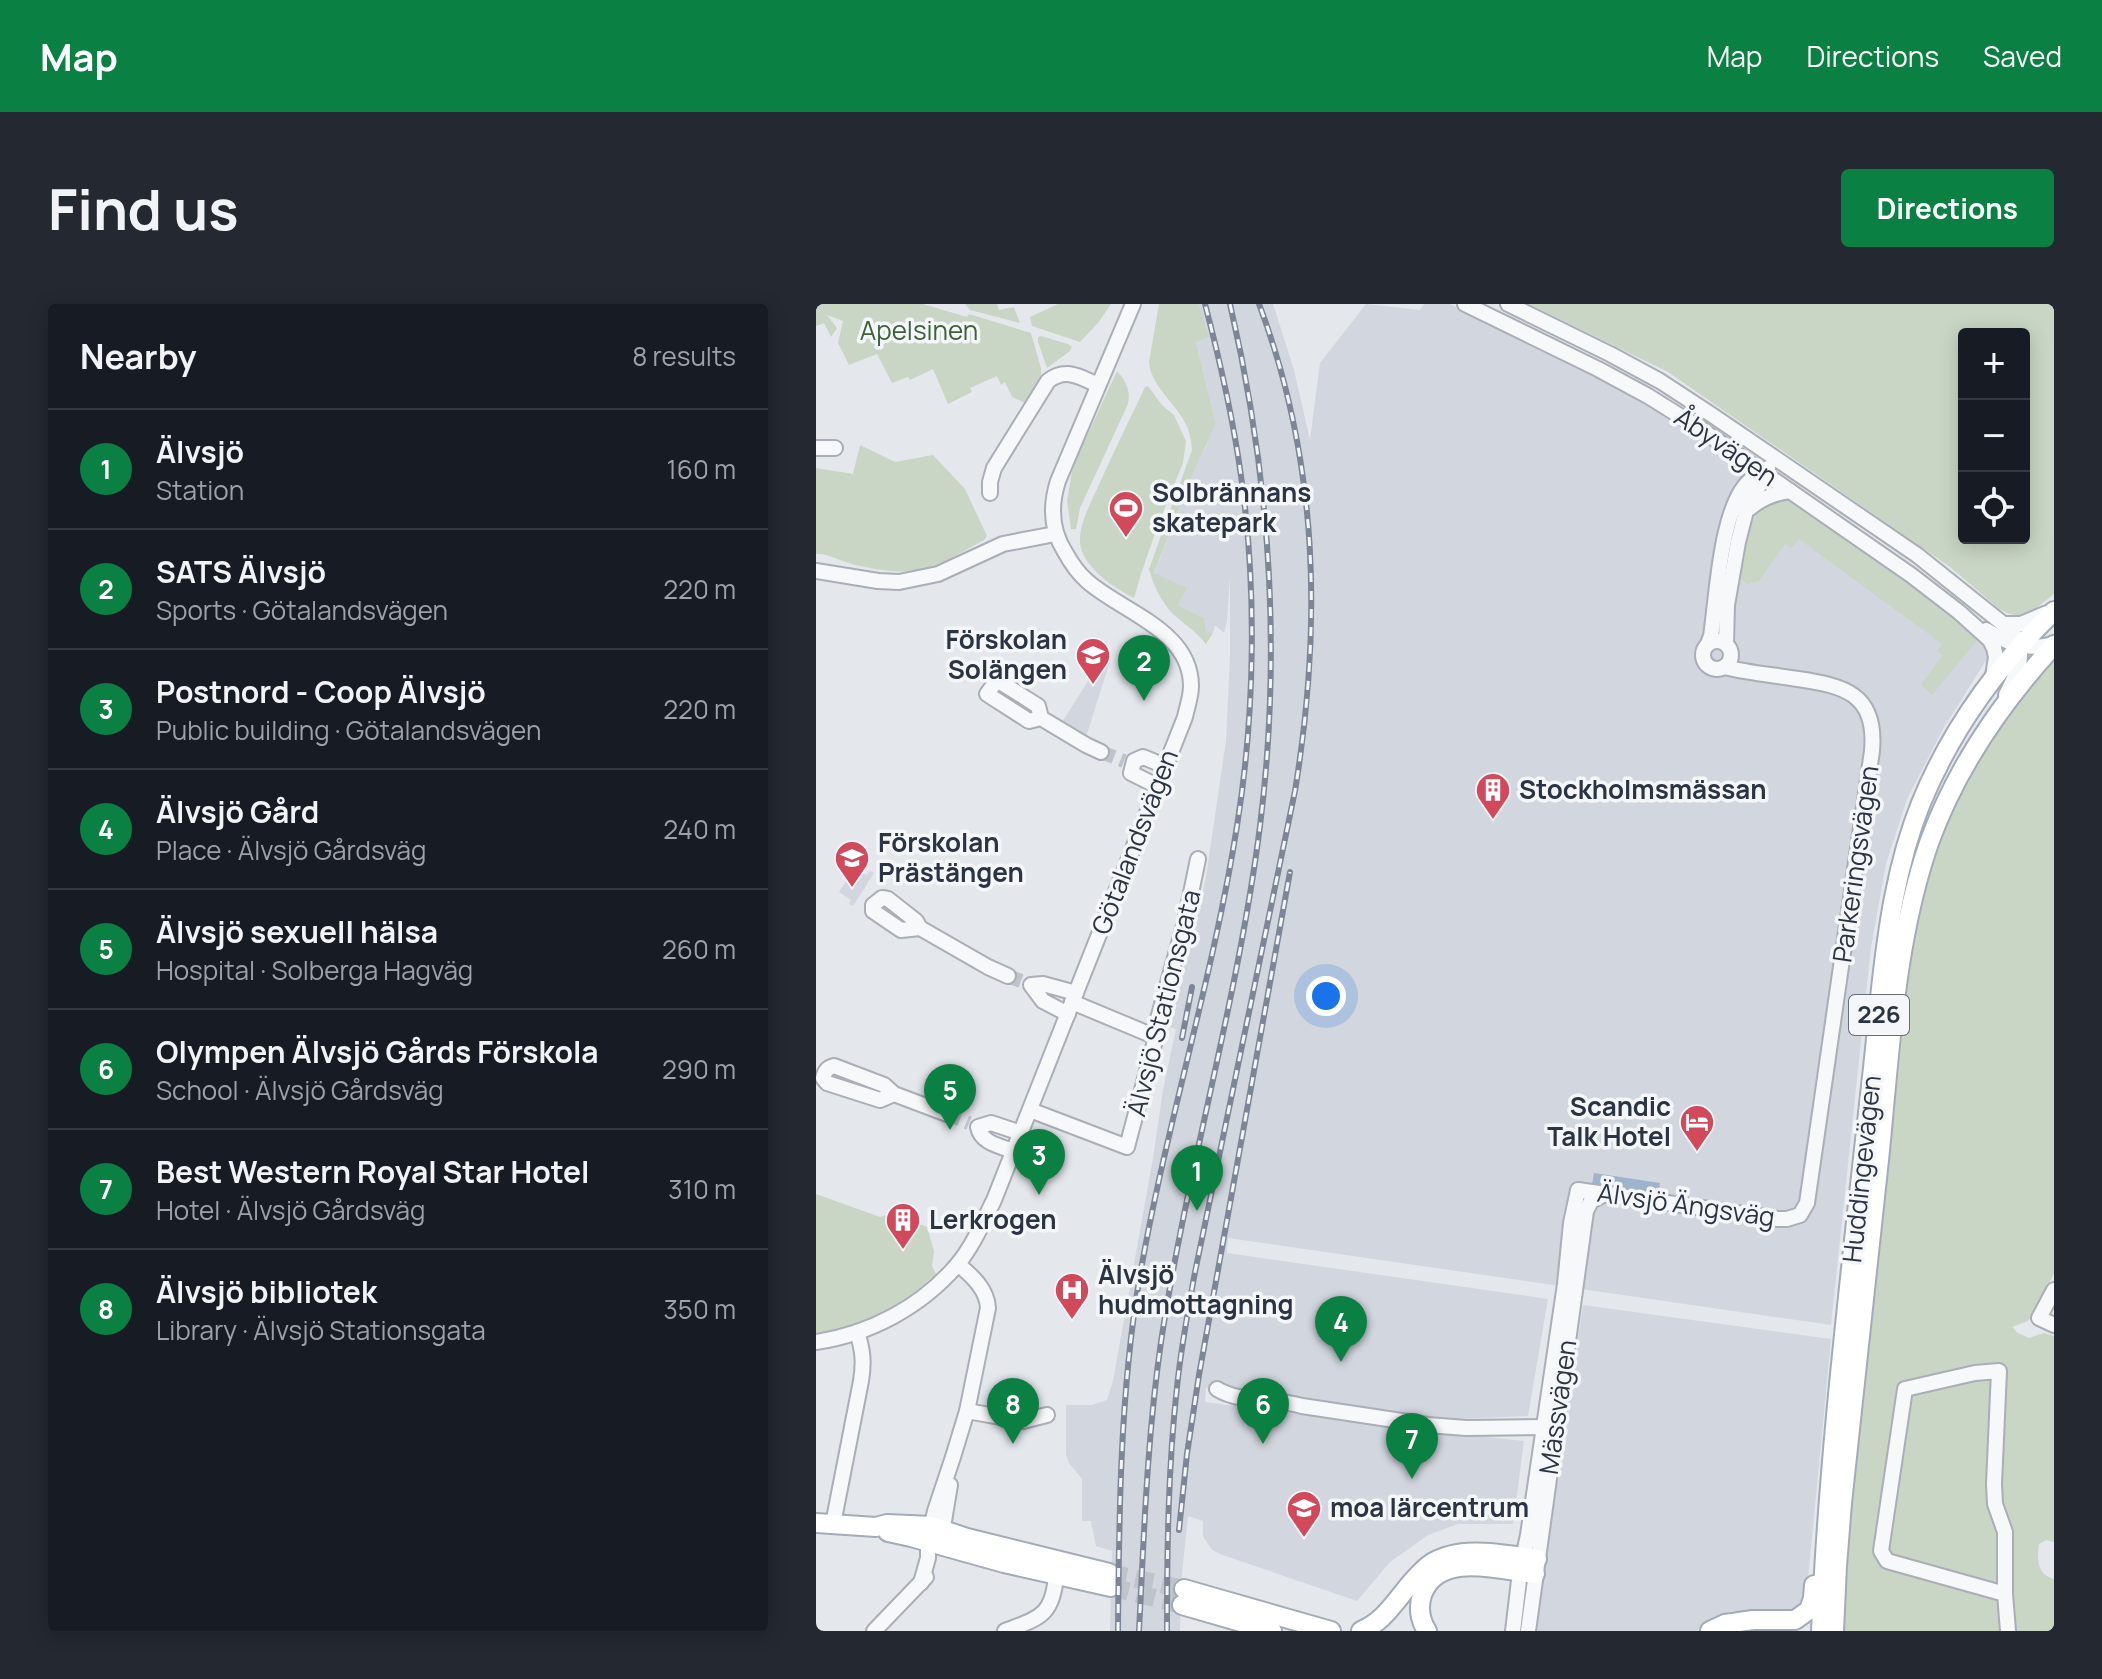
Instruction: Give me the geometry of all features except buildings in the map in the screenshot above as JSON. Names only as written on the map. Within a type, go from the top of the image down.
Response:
[{"type":"main road","name":"Huddingevägen","points":[[1821,1631],[1835,1432],[1884,964],[1894,898],[1911,831],[1934,773],[1993,676],[2054,610]]},
{"type":"main road","name":"Huddingevägen","points":[[1834,1631],[1844,1488],[1893,1028],[1908,918],[1941,813],[1973,750],[2030,670],[2054,644]]},
{"type":"main road","points":[[1710,1631],[1725,1624],[1753,1620],[1795,1620],[1809,1610],[1813,1598],[1826,1452],[1835,1432]]},
{"type":"main road","points":[[825,1524],[876,1527],[886,1532],[936,1536],[1110,1580],[1056,1575],[990,1560],[936,1536]]},
{"type":"main road","points":[[1361,1631],[1384,1617],[1415,1578],[1434,1562],[1470,1553],[1529,1566]]},
{"type":"main road","points":[[1427,1631],[1420,1616],[1421,1597],[1431,1580],[1441,1572],[1460,1566],[1529,1566]]},
{"type":"main road","points":[[1272,1631],[1183,1597],[1331,1631]]},
{"type":"street","points":[[816,571],[899,582],[938,574],[1003,544],[1055,534],[1054,495],[1133,304]]},
{"type":"street","name":"Åbyvägen","points":[[1465,304],[1648,396],[1911,575],[1990,640],[1996,665],[1993,676]]},
{"type":"street","name":"Åbyvägen","points":[[1508,304],[1660,381],[1776,458],[1917,555],[2004,624],[2020,646]]},
{"type":"street","points":[[990,493],[994,468],[1048,381],[1055,375],[1070,373],[1098,385]]},
{"type":"street","points":[[816,448],[835,448]]},
{"type":"street","points":[[1765,473],[1752,478],[1743,489],[1724,537],[1713,626],[1703,652],[1704,661],[1711,667],[1720,669],[1730,660],[1729,591],[1738,542],[1746,511],[1776,458]]},
{"type":"street","points":[[1746,511],[1774,493],[1790,491]]},
{"type":"street","name":"Götalandsvägen","points":[[816,1342],[857,1332],[895,1316],[921,1299],[958,1264],[971,1245],[994,1200],[1185,717],[1192,685],[1184,657],[1169,638],[1151,623],[1089,583],[1055,534]]},
{"type":"street","points":[[2004,624],[2031,621],[2054,610]]},
{"type":"street","name":"Åbyvägen","points":[[1969,620],[2004,641],[2020,646],[2054,644]]},
{"type":"street","points":[[1708,644],[1717,640],[1728,647]]},
{"type":"street","points":[[1998,713],[2019,666],[2020,646]]},
{"type":"street","name":"Parkeringsvägen","points":[[1728,647],[1766,674]]},
{"type":"street","name":"Parkeringsvägen","points":[[1724,667],[1840,687],[1850,692],[1865,709],[1873,737],[1807,1203],[1800,1215],[1795,1217]]},
{"type":"street","points":[[1041,718],[1101,752]]},
{"type":"street","points":[[1157,786],[1131,773],[1128,763],[1143,757],[1165,766]]},
{"type":"street","name":"Älvsjö Stationsgata","points":[[1030,1110],[1127,1147],[1185,922],[1198,859]]},
{"type":"street","points":[[920,928],[1008,976]]},
{"type":"street","points":[[1072,1003],[1156,1037]]},
{"type":"street","points":[[894,1094],[947,1114]]},
{"type":"street","points":[[1013,1151],[985,1140],[974,1125],[991,1123],[1021,1133]]},
{"type":"street","name":"Älvsjö Ängsväg","points":[[1578,1190],[1778,1219],[1795,1217]]},
{"type":"street","name":"Mässvägen","points":[[1549,1427],[1573,1209],[1578,1190]]},
{"type":"street","name":"Mässvägen","points":[[1513,1631],[1529,1566],[1586,1211],[1591,1201],[1605,1194]]},
{"type":"street","points":[[874,1631],[932,1568],[953,1457],[967,1411],[988,1308],[987,1298],[973,1277],[958,1264]]},
{"type":"street","points":[[2054,1290],[2039,1318],[2054,1325]]},
{"type":"street","points":[[825,1524],[842,1479],[864,1361],[857,1332]]},
{"type":"street","points":[[2005,1594],[1887,1561],[1881,1551],[1905,1389],[1975,1373],[1999,1371],[1994,1484],[1995,1504],[2005,1532],[2008,1631]]},
{"type":"street","points":[[1217,1389],[1227,1395],[1255,1400],[1288,1402],[1428,1425],[1549,1427]]},
{"type":"street","points":[[967,1411],[1023,1421],[1047,1415]]},
{"type":"street","name":"Mässvägen","points":[[1528,1631],[1529,1566]]},
{"type":"street","points":[[1005,1631],[1036,1620],[1045,1612],[1056,1575]]},
{"type":"shaded area","points":[[1199,304],[1273,304],[1294,370],[1310,440],[1320,363],[1366,304],[1420,310],[1424,304],[1450,304],[1645,403],[1730,458],[1926,596],[1978,639],[1986,650],[1987,659],[1943,729],[1907,799],[1886,864],[1871,947],[1831,1325],[1228,1238],[1227,1253],[1548,1299],[1528,1416],[1432,1420],[1206,1388],[1205,1402],[1524,1441],[1513,1524],[1458,1524],[1428,1535],[1390,1562],[1357,1601],[1212,1550],[1203,1536],[1203,1521],[1188,1516],[1180,1631],[1110,1631],[1112,1551],[1096,1546],[1091,1521],[1082,1521],[1082,1479],[1066,1455],[1066,1405],[1092,1405],[1107,1400],[1113,1381],[1176,1029],[1166,1026],[1206,877],[1226,741],[1230,577],[1224,633],[1215,625],[1213,633],[1206,631],[1204,618],[1178,605],[1187,588],[1154,574],[1216,424],[1196,342],[1208,336]]},
{"type":"shaded area","name":"Förskolan Solängen","points":[[1105,654],[1111,658],[1086,737],[1061,724]]},
{"type":"shaded area","name":"Förskolan Prästängen","points":[[855,868],[866,875],[870,871],[874,873],[853,906],[849,904],[851,900],[839,892]]},
{"type":"shaded area","points":[[1583,1305],[1831,1339],[1806,1600],[1796,1611],[1760,1614],[1731,1611],[1705,1623],[1697,1631],[1535,1631]]},
{"type":"green space","name":"Apelsinen","points":[[816,304],[923,304],[1031,333],[1041,378],[1025,403],[1012,397],[1005,382],[1001,385],[997,376],[970,388],[972,392],[948,404],[933,369],[910,380],[908,377],[892,383],[877,354],[849,365],[838,343],[843,321],[827,315],[837,328],[831,337],[824,323],[816,326]]},
{"type":"green space","points":[[965,304],[997,304],[999,310],[1014,307],[1020,323],[970,310]]},
{"type":"green space","points":[[1058,304],[1111,304],[1080,342],[1032,326],[1030,317]]},
{"type":"green space","points":[[1159,304],[1199,304],[1209,337],[1196,342],[1216,424],[1154,573],[1187,588],[1178,605],[1204,618],[1206,631],[1213,633],[1206,644],[1165,605],[1149,569],[1192,450],[1185,422],[1158,385],[1149,362]]},
{"type":"green space","points":[[1529,304],[2054,304],[2054,594],[2030,613],[2019,616],[2007,613],[1950,567],[1668,372]]},
{"type":"green space","points":[[1041,336],[1072,347],[1047,368],[1038,342]]},
{"type":"green space","points":[[1117,371],[1127,386],[1128,404],[1080,508],[1076,529],[1071,529],[1067,501],[1073,466]]},
{"type":"green space","points":[[1148,386],[1174,415],[1186,441],[1183,463],[1159,522],[1134,598],[1109,583],[1086,560],[1080,535],[1091,501]]},
{"type":"green space","points":[[860,445],[895,462],[933,455],[965,489],[987,536],[942,562],[909,571],[870,568],[816,554],[816,468],[853,474]]},
{"type":"green space","points":[[1774,500],[1788,500],[1926,596],[1978,639],[1932,695],[1921,685],[1943,655],[1937,651],[1942,644],[1799,539],[1792,548],[1785,544],[1759,581],[1747,584],[1739,577],[1751,526],[1759,510]]},
{"type":"green space","points":[[2054,659],[2054,1273],[2028,1321],[2012,1327],[2029,1338],[2044,1333],[2054,1336],[2054,1542],[2046,1540],[2039,1544],[2038,1555],[2041,1570],[2054,1579],[2054,1631],[1844,1631],[1850,1518],[1906,1000],[1918,918],[1931,865],[1962,788],[2015,706]]},
{"type":"green space","points":[[816,1194],[880,1217],[892,1213],[927,1227],[934,1251],[932,1266],[936,1274],[909,1296],[880,1313],[850,1326],[816,1334]]},
{"type":"water","points":[[1594,1173],[1660,1183],[1658,1196],[1592,1185]]},
{"type":"tunnel","points":[[1101,752],[1124,761]]},
{"type":"tunnel","points":[[1008,976],[1031,985]]},
{"type":"tunnel","points":[[947,1114],[969,1123]]},
{"type":"tunnel","points":[[1109,1573],[1184,1589]]},
{"type":"tunnel","points":[[1111,1587],[1182,1605]]},
{"type":"railway","points":[[1118,1631],[1122,1455],[1128,1368],[1139,1281],[1227,883],[1243,783],[1250,696],[1252,606],[1246,519],[1230,411],[1205,304]]},
{"type":"railway","points":[[1139,1631],[1149,1450],[1161,1342],[1184,1213],[1239,956],[1260,826],[1267,760],[1271,629],[1263,498],[1255,433],[1230,304]]},
{"type":"railway","points":[[1167,1631],[1170,1478],[1183,1343],[1295,791],[1309,668],[1310,545],[1304,484],[1294,424],[1259,304]]},
{"type":"railway","points":[[1179,1530],[1199,1375],[1290,872]]},
{"type":"railway","points":[[1182,1038],[1192,987]]},
{"type":"place","name":"Solbrännans skatepark","points":[[1126,539]]},
{"type":"place","name":"Förskolan Solängen","points":[[1093,686]]},
{"type":"place","name":"SATS Älvsjö","points":[[1144,701]]},
{"type":"place","name":"Stockholmsmässan","points":[[1493,821]]},
{"type":"place","name":"Förskolan Prästängen","points":[[852,889]]},
{"type":"place","name":"Älvsjö sexuell hälsa","points":[[950,1130]]},
{"type":"place","name":"Scandic Talk Hotel","points":[[1697,1153]]},
{"type":"place","name":"Postnord - Coop Älvsjö","points":[[1039,1195]]},
{"type":"place","name":"Älvsjö","points":[[1197,1211]]},
{"type":"place","name":"Lerkrogen","points":[[903,1251]]},
{"type":"place","name":"Älvsjö hudmottagning","points":[[1072,1321]]},
{"type":"place","name":"Älvsjö Gård","points":[[1341,1362]]},
{"type":"place","name":"Älvsjö bibliotek","points":[[1013,1444]]},
{"type":"place","name":"Olympen Älvsjö Gårds Förskola","points":[[1263,1444]]},
{"type":"place","name":"Best Western Royal Star Hotel","points":[[1412,1479]]},
{"type":"place","name":"moa lärcentrum","points":[[1304,1539]]}]
